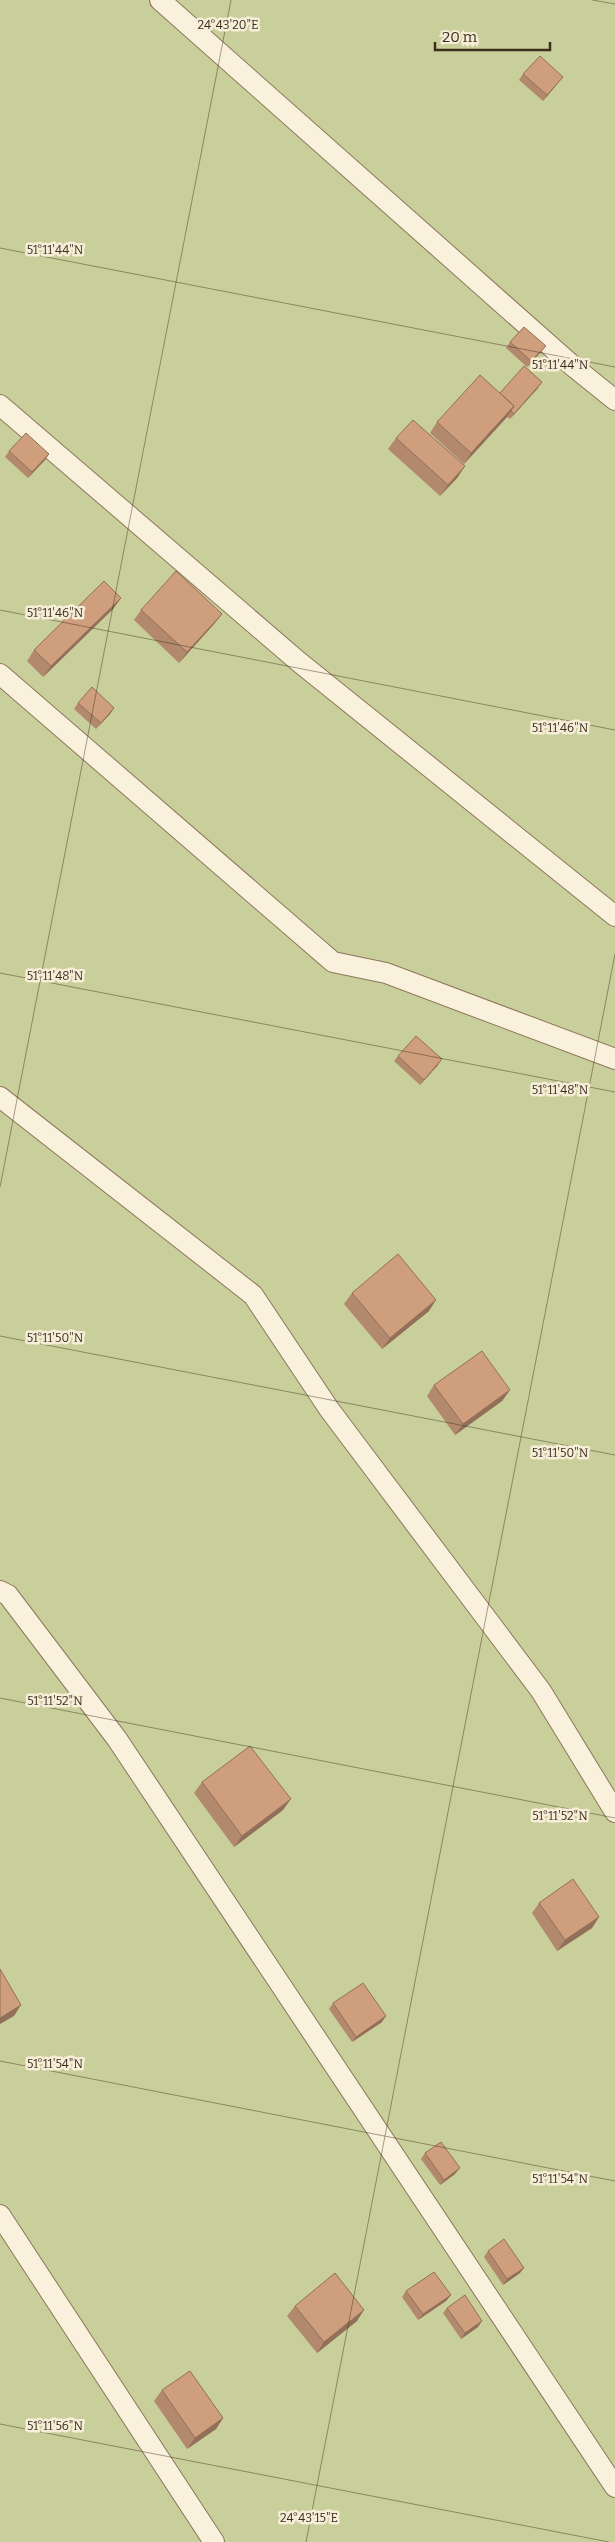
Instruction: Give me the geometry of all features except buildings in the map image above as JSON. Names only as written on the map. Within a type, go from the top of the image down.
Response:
[{"type":"lane","points":[[160,0],[566,360],[615,400]]},
{"type":"lane","points":[[0,404],[299,662],[615,916]]},
{"type":"lane","points":[[0,674],[332,962],[386,972],[615,1059]]},
{"type":"lane","points":[[0,1097],[253,1295],[329,1409],[542,1691],[615,1812]]},
{"type":"lane","points":[[0,1591],[8,1595],[117,1739],[615,2487]]},
{"type":"lane","points":[[0,2214],[214,2542]]},
{"type":"green space","points":[[0,0],[615,0],[615,2542],[0,2542]]}]
